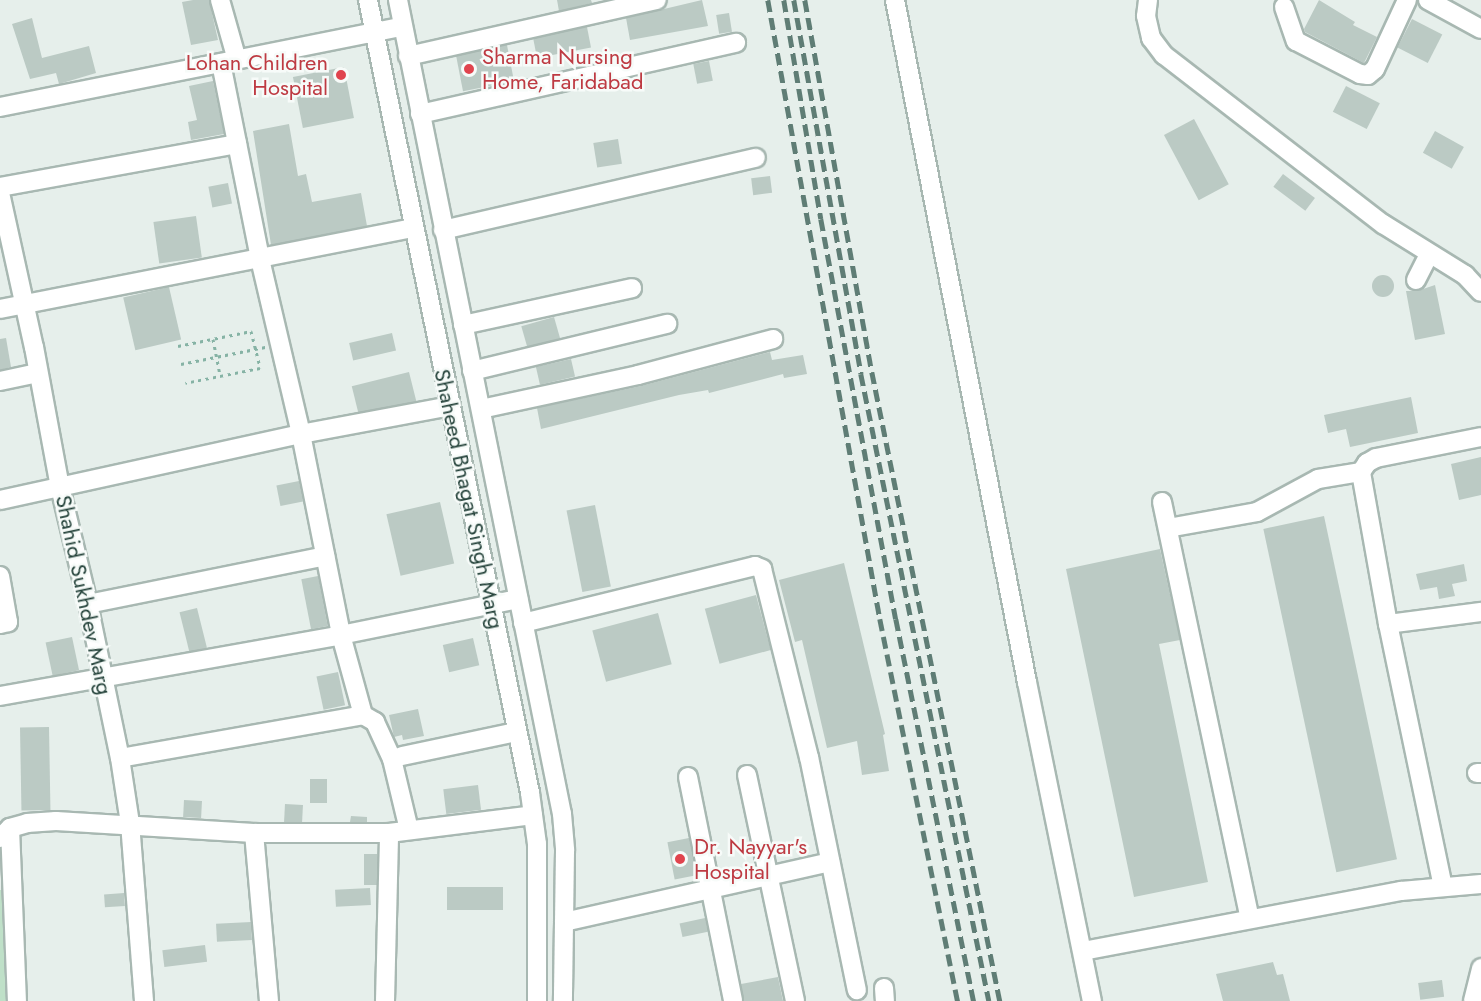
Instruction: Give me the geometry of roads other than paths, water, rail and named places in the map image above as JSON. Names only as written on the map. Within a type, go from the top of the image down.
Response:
[{"type":"street","points":[[220,0],[237,144],[260,260],[301,434],[341,635],[363,714],[375,722],[392,759],[409,830]]},
{"type":"street","name":"Shaheed Bhagat Singh Marg","points":[[368,0],[533,815],[537,844],[537,1001]]},
{"type":"street","name":"Shaheed Bhagat Singh Marg","points":[[398,0],[562,814],[566,851],[563,1001]]},
{"type":"street","points":[[408,56],[657,0]]},
{"type":"street","points":[[895,0],[1027,682],[1092,1001]]},
{"type":"street","points":[[1148,0],[1146,16],[1150,38],[1164,55],[1383,224],[1465,275],[1481,292]]},
{"type":"street","points":[[1284,7],[1296,41],[1360,74],[1368,75],[1375,69],[1407,0]]},
{"type":"street","points":[[1428,0],[1481,29]]},
{"type":"street","points":[[0,107],[402,27]]},
{"type":"street","points":[[420,114],[736,43]]},
{"type":"street","points":[[0,187],[237,144]]},
{"type":"street","points":[[443,230],[756,158]]},
{"type":"street","name":"Shahid Sukhdev Marg","points":[[0,193],[60,487],[88,604],[120,758],[130,823],[144,1001]]},
{"type":"street","points":[[0,309],[260,260],[414,228]]},
{"type":"street","points":[[1416,280],[1429,254]]},
{"type":"street","points":[[463,325],[633,288]]},
{"type":"street","points":[[472,371],[667,324]]},
{"type":"street","points":[[481,409],[638,375],[773,339]]},
{"type":"street","points":[[0,381],[38,373]]},
{"type":"street","points":[[0,500],[301,434],[450,406]]},
{"type":"street","points":[[1443,887],[1388,624],[1361,472],[1367,463],[1376,458],[1481,437]]},
{"type":"street","points":[[1168,528],[1257,512],[1318,479],[1361,472]]},
{"type":"street","points":[[1162,502],[1250,918]]},
{"type":"street","points":[[88,604],[325,556]]},
{"type":"street","points":[[523,623],[760,566],[809,757],[857,990]]},
{"type":"street","points":[[0,624],[8,622],[1,583]]},
{"type":"street","points":[[0,696],[341,635],[518,599]]},
{"type":"street","points":[[1388,624],[1481,612]]},
{"type":"street","points":[[120,758],[363,714]]},
{"type":"street","points":[[402,756],[516,732]]},
{"type":"street","points":[[747,775],[795,1001]]},
{"type":"street","points":[[688,777],[733,1001]]},
{"type":"street","points":[[17,1001],[5,833],[27,823],[56,821],[130,823],[254,833],[389,833],[533,815]]},
{"type":"street","points":[[254,833],[269,1001]]},
{"type":"street","points":[[385,1001],[389,833]]},
{"type":"street","points":[[564,922],[710,887],[830,862]]},
{"type":"street","points":[[1083,951],[1401,891],[1481,884]]},
{"type":"street","points":[[1473,1001],[1481,968]]},
{"type":"railway","points":[[768,0],[880,619],[958,1001]]},
{"type":"railway","points":[[784,0],[821,219],[896,619],[974,1001]]},
{"type":"railway","points":[[794,0],[861,374],[989,1001]]},
{"type":"railway","points":[[805,0],[872,372],[1000,1001]]},
{"type":"place","name":"Sharma Nursing Home, Faridabad","points":[[469,69]]},
{"type":"place","name":"Lohan Children Hospital","points":[[341,75]]},
{"type":"place","name":"Dr. Nayyar's Hospital","points":[[680,859]]}]
